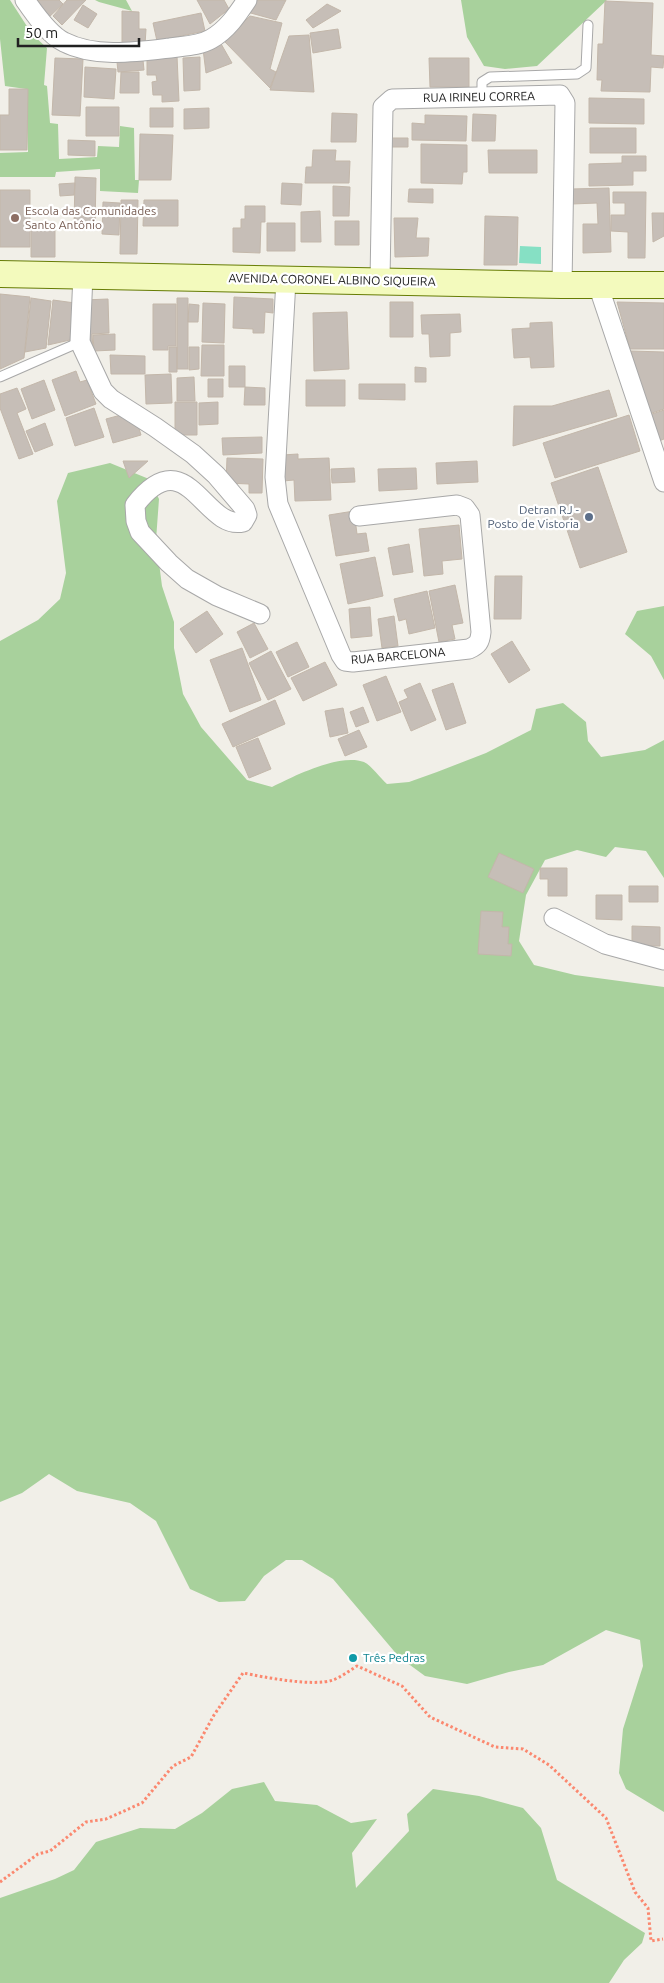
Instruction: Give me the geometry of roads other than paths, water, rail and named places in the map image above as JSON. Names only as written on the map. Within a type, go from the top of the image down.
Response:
[{"type":"main road","name":"AVENIDA CORONEL ALBINO SIQUEIRA","points":[[0,274],[562,285],[664,284]]},
{"type":"street","points":[[25,0],[40,20],[63,42],[89,50],[129,53],[190,46],[211,39],[232,22],[247,0]]},
{"type":"street","name":"RUA IRINEU CORREA","points":[[380,280],[384,107],[392,99],[560,95],[565,103],[562,285]]},
{"type":"street","points":[[83,275],[80,342],[103,391],[193,454],[221,481],[245,509],[247,515],[243,522],[235,524],[213,510],[191,490],[178,482],[169,480],[160,482],[146,490],[135,505],[136,520],[140,532],[187,579],[217,596],[260,614]]},
{"type":"street","name":"RUA BARCELONA","points":[[286,280],[275,477],[278,504],[341,655],[345,660],[353,662],[469,649],[476,646],[480,640],[481,632],[470,515],[465,508],[457,505],[359,516]]},
{"type":"street","points":[[598,285],[663,470]]},
{"type":"street","points":[[554,918],[605,944],[664,960]]},
{"type":"lane","points":[[482,96],[482,82],[490,77],[577,74],[586,68],[588,25]]},
{"type":"lane","points":[[0,377],[80,342]]},
{"type":"place","name":"Escola das Comunidades Santo Antônio","points":[[15,218]]},
{"type":"place","name":"Detran RJ - Posto de Vistoria","points":[[589,517]]},
{"type":"place","name":"Três Pedras","points":[[353,1658]]}]
